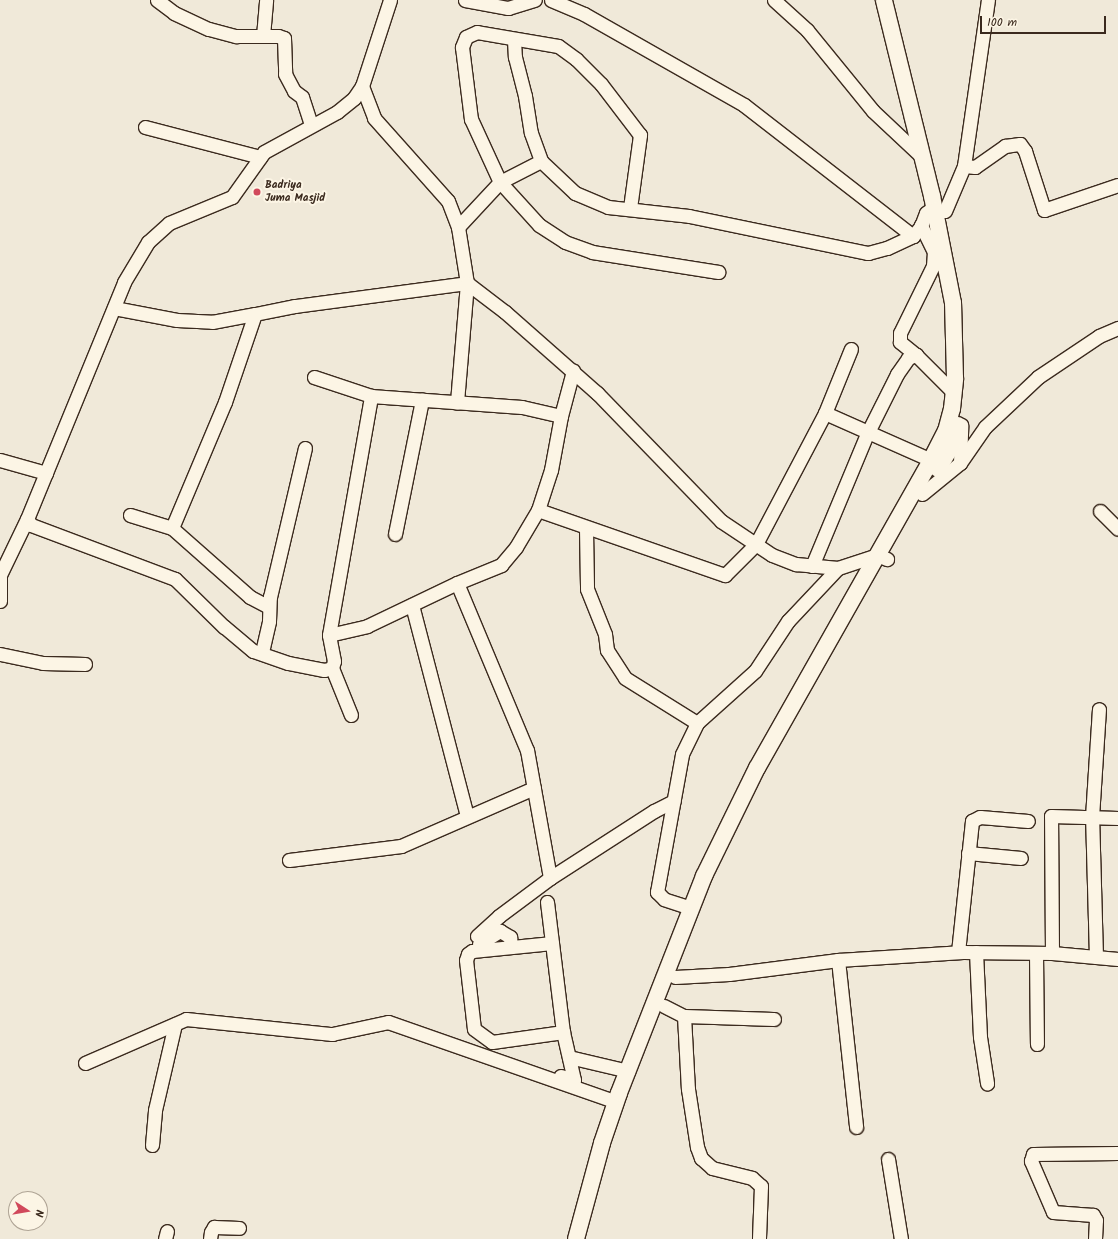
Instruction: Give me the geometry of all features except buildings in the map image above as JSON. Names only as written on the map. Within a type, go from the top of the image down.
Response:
[{"type":"main road","points":[[884,0],[922,157],[933,178]]},
{"type":"main road","points":[[895,0],[940,209],[960,278],[963,306],[965,382],[959,422],[951,447],[922,494],[900,522]]},
{"type":"main road","points":[[587,1239],[622,1114],[645,1041],[688,930],[744,816],[882,557],[946,432],[954,393],[953,303],[940,209]]},
{"type":"main road","points":[[576,1239],[616,1102],[628,1071],[664,1006],[675,977],[688,930],[691,908],[704,876],[757,768],[882,557]]},
{"type":"street","points":[[157,0],[174,13],[209,28],[236,36],[284,38],[285,74],[294,91],[302,97],[310,124]]},
{"type":"street","points":[[263,36],[266,0]]},
{"type":"street","points":[[0,601],[0,576],[28,519],[124,282],[148,242],[169,223],[232,197],[264,152],[310,124],[338,112],[354,98],[362,86],[390,0]]},
{"type":"street","points":[[465,0],[508,8],[535,0]]},
{"type":"street","points":[[551,0],[584,14],[744,105],[912,236]]},
{"type":"street","points":[[774,0],[807,30],[873,111],[922,157]]},
{"type":"street","points":[[514,40],[514,57],[525,96],[531,133],[542,161],[575,193],[608,207],[630,208],[689,216],[868,253],[887,248],[912,236],[921,225],[926,214],[940,209],[964,166],[988,0]]},
{"type":"street","points":[[630,208],[640,135],[601,84],[576,59],[558,46],[514,40],[477,32],[466,37],[462,47],[470,119],[500,182],[539,226],[565,242],[592,252],[718,272]]},
{"type":"street","points":[[362,86],[374,118],[448,201],[458,227],[467,283],[457,403]]},
{"type":"street","points":[[145,127],[260,157]]},
{"type":"street","points":[[964,166],[975,167],[1005,146],[1020,144],[1025,151],[1044,210],[1118,185]]},
{"type":"street","points":[[458,227],[500,182],[542,161]]},
{"type":"street","points":[[921,225],[934,252],[933,266],[900,333],[900,342],[916,354],[954,393]]},
{"type":"street","points":[[114,308],[177,320],[212,322],[295,306],[467,283],[505,312],[573,371],[667,463],[721,521],[772,555],[796,564],[838,568],[882,557]]},
{"type":"street","points":[[172,528],[225,402],[255,314]]},
{"type":"street","points":[[922,494],[960,463],[990,421],[1038,377],[1099,336],[1118,328]]},
{"type":"street","points":[[538,510],[586,529],[725,575],[756,544],[825,413],[851,349]]},
{"type":"street","points":[[812,566],[868,434],[897,374],[908,358],[916,354]]},
{"type":"street","points":[[329,635],[367,626],[457,583],[501,565],[516,547],[538,510],[551,470],[561,416],[573,371]]},
{"type":"street","points":[[314,377],[371,396],[457,403],[522,406],[561,416]]},
{"type":"street","points":[[351,715],[332,668],[334,661],[329,635],[371,396]]},
{"type":"street","points":[[395,534],[422,400]]},
{"type":"street","points":[[825,413],[868,434],[931,460]]},
{"type":"street","points":[[959,422],[961,428],[960,463]]},
{"type":"street","points":[[262,652],[269,607],[305,448]]},
{"type":"street","points":[[0,460],[46,473]]},
{"type":"street","points":[[1100,511],[1118,528]]},
{"type":"street","points":[[130,515],[172,528],[250,597],[269,607]]},
{"type":"street","points":[[28,519],[31,525],[175,579],[229,632],[253,651],[262,652],[288,663],[324,670],[332,668]]},
{"type":"street","points":[[586,529],[587,589],[605,634],[607,650],[625,678],[697,723]]},
{"type":"street","points":[[691,908],[664,899],[657,892],[682,754],[697,723],[755,671],[788,621],[838,568]]},
{"type":"street","points":[[457,583],[527,750],[550,878]]},
{"type":"street","points":[[412,604],[467,816]]},
{"type":"street","points":[[0,654],[43,663],[85,664]]},
{"type":"street","points":[[1096,957],[1092,818],[1099,709]]},
{"type":"street","points":[[289,860],[401,846],[534,788]]},
{"type":"street","points":[[511,947],[510,937],[500,931],[477,941],[499,916],[550,878],[654,811],[674,801]]},
{"type":"street","points":[[1052,953],[1051,816],[1118,818]]},
{"type":"street","points":[[958,952],[968,853],[974,818],[1028,821]]},
{"type":"street","points":[[968,853],[1022,858]]},
{"type":"street","points":[[489,1048],[493,1052],[574,1080],[563,1032],[547,902]]},
{"type":"street","points":[[552,943],[472,951],[468,954],[466,960],[476,1033],[492,1042],[563,1032]]},
{"type":"street","points":[[675,977],[729,974],[838,960],[958,952],[1052,953],[1118,959]]},
{"type":"street","points":[[976,952],[980,1037],[987,1083]]},
{"type":"street","points":[[1036,953],[1037,1044]]},
{"type":"street","points":[[838,960],[856,1127]]},
{"type":"street","points":[[664,1006],[684,1016],[774,1020]]},
{"type":"street","points":[[684,1016],[688,1089],[697,1147],[701,1158],[712,1168],[752,1178],[762,1186],[759,1239]]},
{"type":"street","points":[[85,1064],[186,1019],[332,1034],[388,1022],[616,1102]]},
{"type":"street","points":[[152,1146],[155,1110],[175,1024]]},
{"type":"street","points":[[569,1057],[628,1071]]},
{"type":"street","points":[[1095,1239],[1096,1220],[1093,1215],[1053,1212],[1031,1161],[1033,1154],[1118,1152]]},
{"type":"street","points":[[888,1159],[901,1239]]},
{"type":"street","points":[[210,1239],[211,1232],[214,1227],[239,1228]]},
{"type":"place","name":"Badriya Juma Masjid","points":[[257,192]]}]
